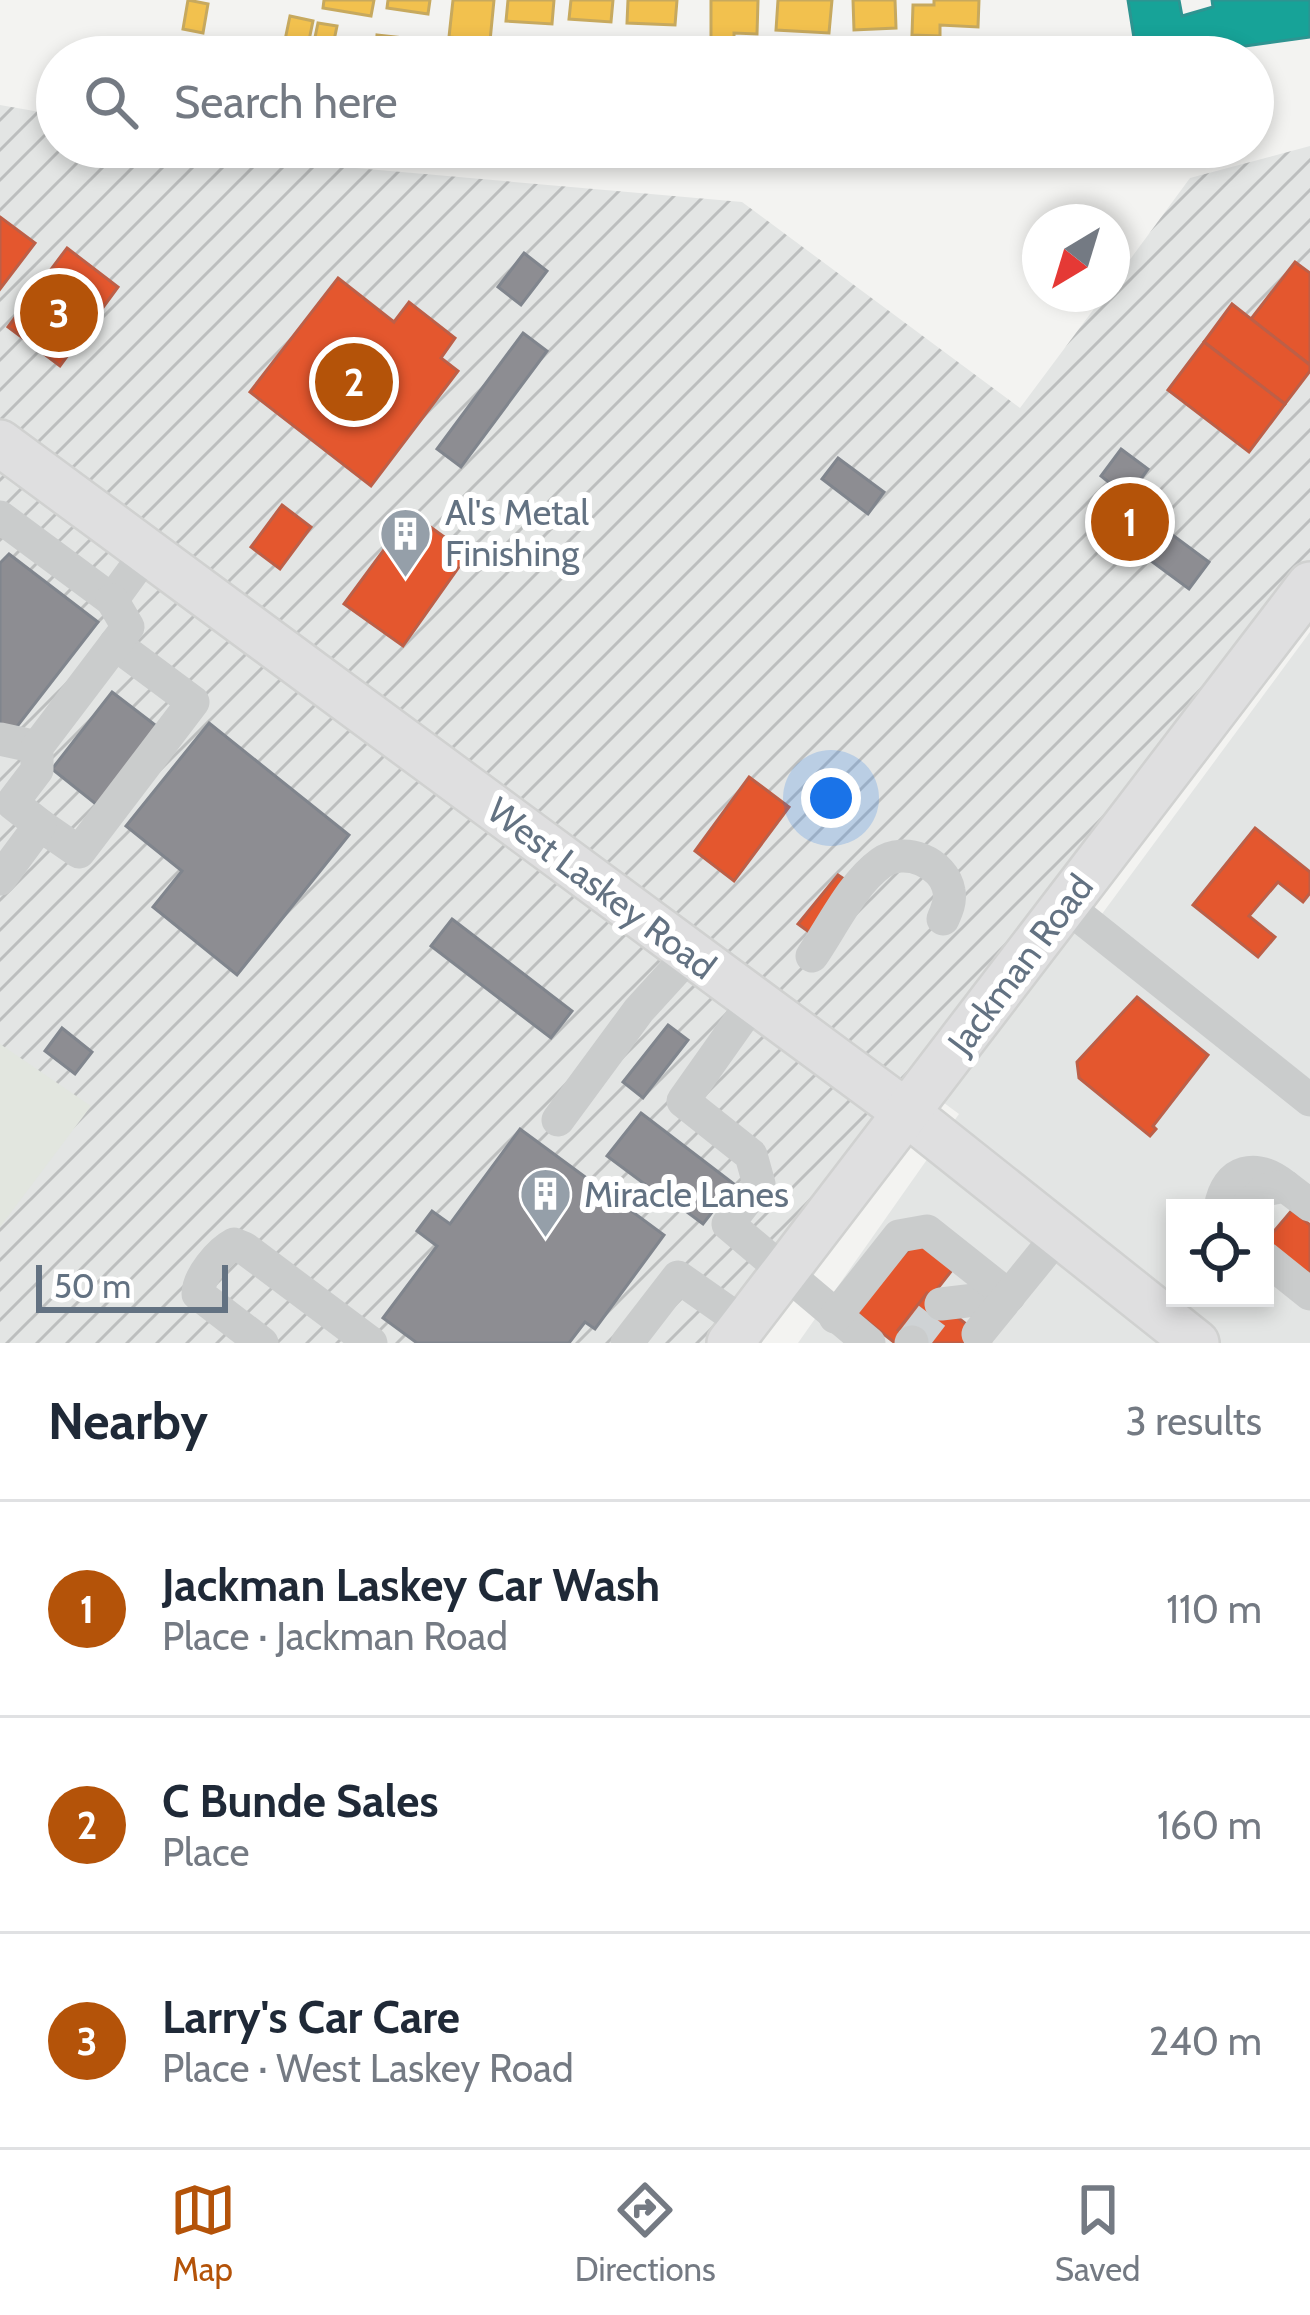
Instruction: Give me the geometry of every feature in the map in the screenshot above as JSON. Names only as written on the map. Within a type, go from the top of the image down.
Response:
[{"type":"main road","name":"West Laskey Road","points":[[0,443],[908,1113],[1196,1343]]},
{"type":"main road","name":"Jackman Road","points":[[738,1334],[1310,585]]},
{"type":"lane","points":[[0,517],[112,601],[128,627],[115,644],[37,746],[37,770],[11,803],[79,852],[193,703],[115,644]]},
{"type":"lane","points":[[112,601],[147,552]]},
{"type":"lane","points":[[0,739],[37,746]]},
{"type":"lane","points":[[0,879],[40,825]]},
{"type":"lane","points":[[812,956],[868,875],[892,857],[916,857],[942,877],[950,893],[943,919]]},
{"type":"lane","points":[[1064,904],[1310,1100]]},
{"type":"lane","points":[[558,1120],[639,1010],[691,953]]},
{"type":"lane","points":[[753,1002],[683,1101],[751,1155],[759,1184],[728,1224],[868,1343]]},
{"type":"lane","points":[[1223,1199],[1228,1186],[1244,1173],[1262,1171],[1298,1196]]},
{"type":"lane","points":[[1256,1199],[1265,1190],[1298,1196]]},
{"type":"lane","points":[[836,1317],[899,1236],[927,1231],[1009,1297]]},
{"type":"lane","points":[[991,1338],[1009,1297],[1060,1233]]},
{"type":"lane","points":[[262,1343],[198,1294],[198,1285],[234,1244],[371,1343]]},
{"type":"lane","points":[[1274,1265],[1310,1294]]},
{"type":"lane","points":[[627,1343],[678,1277],[738,1334]]},
{"type":"lane","points":[[941,1304],[1009,1297]]},
{"type":"shaded area","points":[[0,105],[36,111],[36,168],[356,168],[742,202],[1020,408],[1092,312],[1130,312],[1130,260],[1190,178],[1228,168],[1274,168],[1274,156],[1310,146],[1310,585],[731,1343],[0,1343]]},
{"type":"shaded area","points":[[1310,632],[1310,1343],[798,1343],[959,1114],[658,891],[1099,918]]},
{"type":"shaded area","points":[[0,1044],[91,1106],[0,1227]]},
{"type":"building: Homes","points":[[188,0],[208,4],[203,33],[183,29]]},
{"type":"building: Homes","points":[[324,0],[374,0],[371,16],[323,8]]},
{"type":"building: Homes","points":[[388,0],[430,0],[428,14],[387,8]]},
{"type":"building: Homes","points":[[453,0],[494,0],[490,36],[449,36]]},
{"type":"building: Homes","points":[[508,0],[554,0],[552,24],[506,21]]},
{"type":"building: Homes","points":[[571,0],[613,0],[611,22],[569,19]]},
{"type":"building: Homes","points":[[628,0],[677,0],[675,25],[627,23]]},
{"type":"building: Homes","points":[[711,0],[758,0],[757,34],[711,36]]},
{"type":"building: Homes","points":[[778,0],[832,0],[829,33],[776,30]]},
{"type":"building: Homes","points":[[853,0],[895,0],[896,28],[854,30]]},
{"type":"building: Homes","points":[[934,0],[979,0],[978,27],[940,25],[940,36],[912,35],[913,5],[934,5]]},
{"type":"building: Homes","points":[[290,16],[313,21],[310,36],[286,36]]},
{"type":"building: Homes","points":[[318,23],[337,26],[335,36],[315,36]]},
{"type":"building: Shops","points":[[0,217],[35,243],[0,289]]},
{"type":"building: Shops","points":[[67,248],[118,287],[60,366],[8,327]]},
{"type":"building: Shops","points":[[1295,262],[1310,273],[1310,365],[1251,319]]},
{"type":"building: Shops","points":[[338,278],[394,322],[409,302],[455,338],[441,358],[458,371],[371,486],[250,392]]},
{"type":"building: Shops","points":[[1232,304],[1310,365],[1285,404],[1204,342]]},
{"type":"building: Shops","points":[[1204,342],[1285,404],[1249,452],[1168,390]]},
{"type":"building: Shops","points":[[282,505],[311,527],[280,569],[251,547]]},
{"type":"building: Shops","name":"Al's Metal Finishing","points":[[411,513],[468,554],[403,646],[344,604]]},
{"type":"building: Shops","points":[[749,777],[789,807],[734,881],[695,851]]},
{"type":"building: Shops","points":[[1255,828],[1310,872],[1310,893],[1303,902],[1278,882],[1249,916],[1275,937],[1258,957],[1193,905]]},
{"type":"building: Shops","points":[[838,875],[850,883],[816,937],[798,924]]},
{"type":"building: Shops","points":[[1137,997],[1208,1055],[1150,1136],[1079,1078],[1077,1062]]},
{"type":"building: Shops","points":[[1292,1210],[1310,1225],[1310,1277],[1274,1254],[1274,1231]]},
{"type":"building: Shops","points":[[922,1238],[956,1265],[895,1343],[848,1306]]},
{"type":"building: Shops","points":[[927,1293],[990,1343],[914,1343],[898,1330]]},
{"type":"building: Public","points":[[1128,0],[1179,0],[1182,16],[1213,7],[1212,0],[1310,0],[1310,37],[1274,42],[1274,36],[1134,36]]},
{"type":"building: Industry","points":[[524,253],[547,271],[521,305],[498,287]]},
{"type":"building: Industry","name":"Al's Metal Finishing","points":[[523,333],[547,351],[461,467],[437,449]]},
{"type":"building: Industry","points":[[1121,449],[1148,469],[1131,493],[1164,518],[1159,525],[1209,562],[1189,589],[1093,518],[1116,488],[1101,476]]},
{"type":"building: Industry","points":[[838,458],[884,492],[868,514],[822,479]]},
{"type":"building: Industry","points":[[9,554],[98,622],[12,733],[0,724],[0,563]]},
{"type":"building: Industry","points":[[112,692],[163,731],[102,809],[52,769]]},
{"type":"building: Industry","points":[[209,723],[349,835],[237,975],[153,907],[182,871],[126,826]]},
{"type":"building: Industry","points":[[452,919],[572,1011],[551,1038],[431,946]]},
{"type":"building: Industry","points":[[668,1025],[688,1040],[643,1098],[623,1082]]},
{"type":"building: Industry","points":[[62,1028],[92,1052],[75,1074],[45,1051]]},
{"type":"building: Industry","points":[[641,1113],[734,1184],[703,1224],[675,1203],[670,1209],[656,1198],[658,1194],[607,1156]]},
{"type":"building: Industry","name":"Miracle Lanes","points":[[520,1129],[664,1235],[595,1329],[585,1322],[569,1343],[417,1343],[383,1318],[437,1246],[417,1231],[432,1211],[450,1224]]},
{"type":"tunnel","points":[[912,1342],[941,1304]]},
{"type":"place","name":"Larry's Car Care","points":[[59,313]]},
{"type":"place","name":"C Bunde Sales","points":[[354,382]]},
{"type":"place","name":"Jackman Laskey Car Wash","points":[[1130,522]]},
{"type":"place","name":"Al's Metal Finishing","points":[[406,579]]},
{"type":"place","name":"Miracle Lanes","points":[[545,1240]]}]
